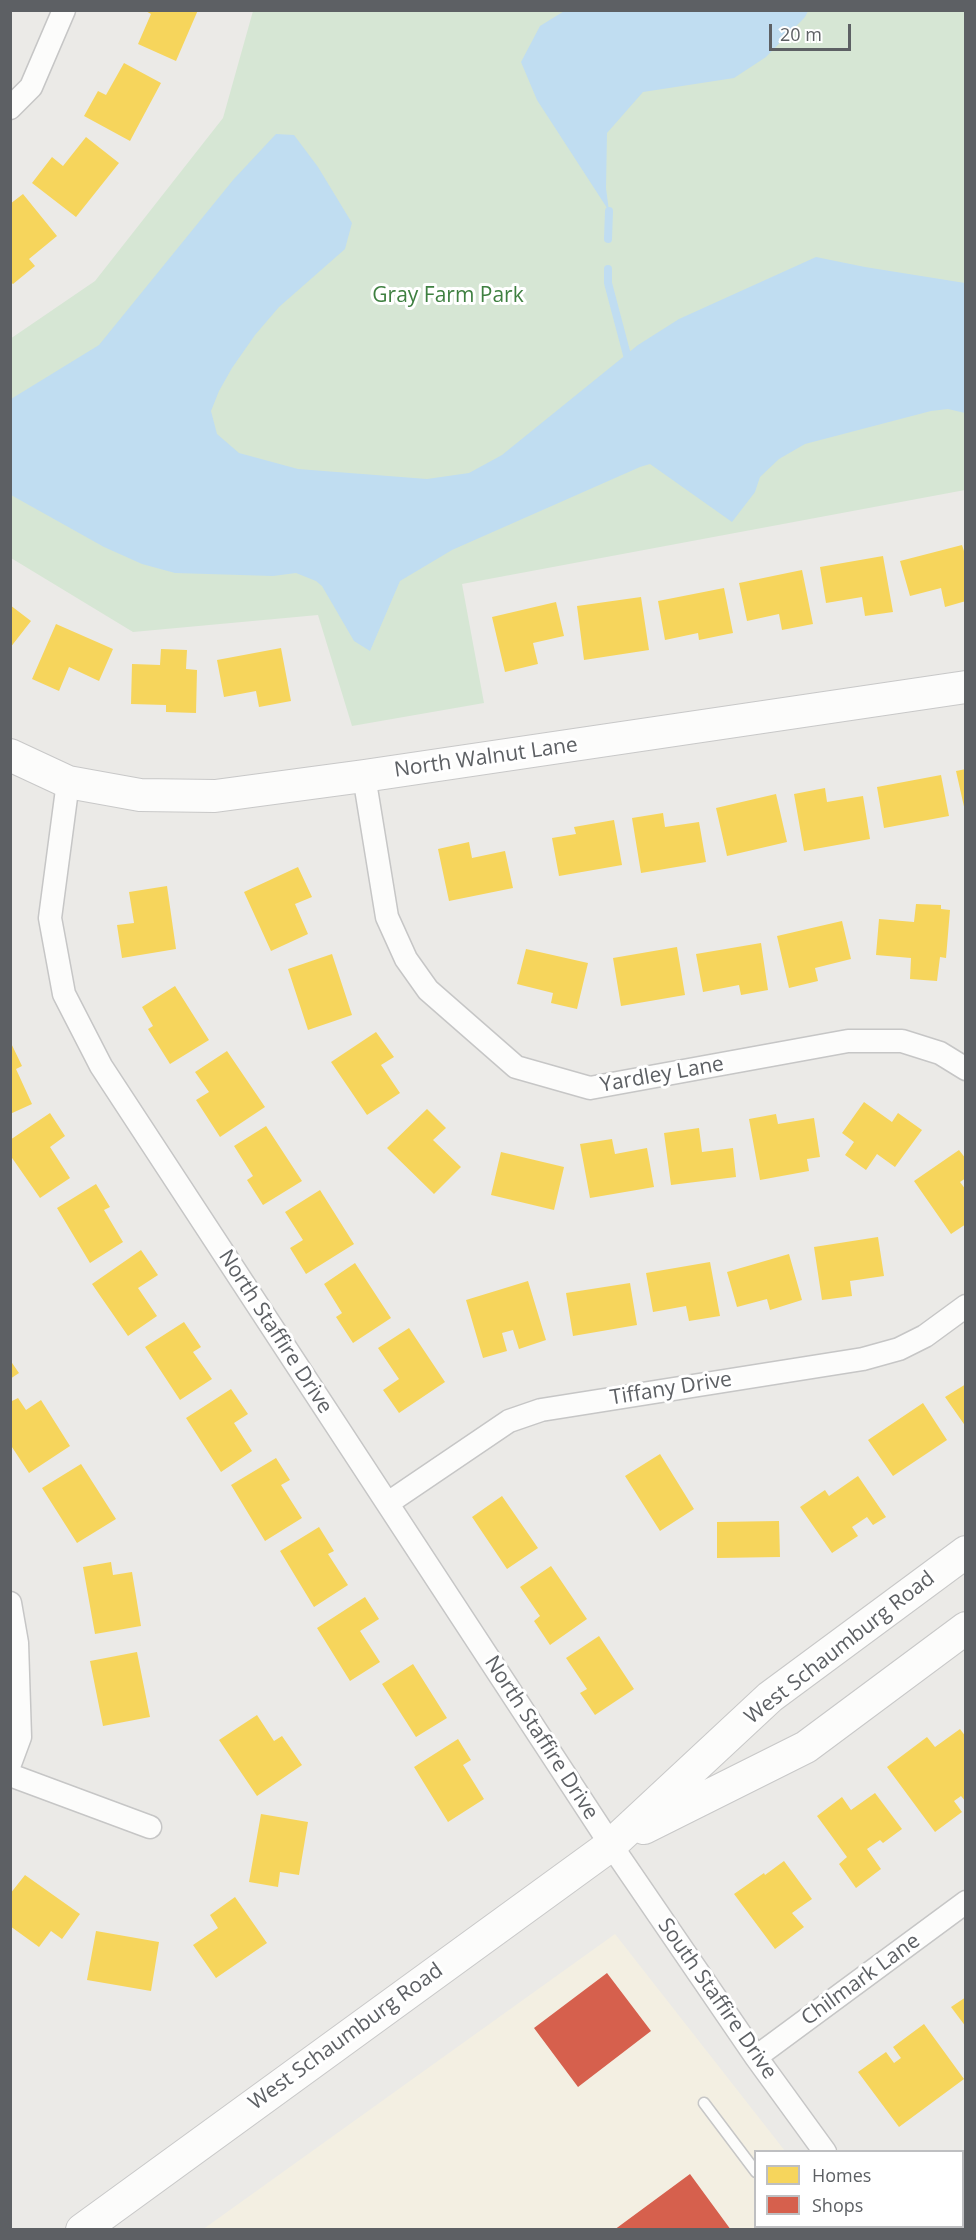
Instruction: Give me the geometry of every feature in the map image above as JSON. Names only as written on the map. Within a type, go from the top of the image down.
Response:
[{"type":"main road","name":"North Walnut Lane","points":[[10,755],[69,782],[140,795],[215,796],[966,687]]},
{"type":"main road","name":"West Schaumburg Road","points":[[82,2229],[610,1845],[770,1697],[966,1552]]},
{"type":"main road","name":"West Schaumburg Road","points":[[610,1845],[806,1747],[966,1628]]},
{"type":"street","points":[[10,108],[31,87],[64,10]]},
{"type":"street","name":"Yardley Lane","points":[[364,776],[387,916],[406,959],[428,990],[516,1067],[590,1088],[848,1041],[902,1041],[940,1053],[966,1069]]},
{"type":"street","name":"North Staffire Drive","points":[[69,782],[50,918],[64,994],[100,1066],[610,1845]]},
{"type":"street","name":"Tiffany Drive","points":[[388,1503],[509,1421],[541,1410],[863,1359],[899,1349],[925,1336],[966,1306]]},
{"type":"street","points":[[10,1603],[16,1643],[20,1737],[10,1764]]},
{"type":"street","points":[[10,1774],[150,1827]]},
{"type":"street","name":"South Staffire Drive","points":[[610,1845],[756,2057],[824,2150]]},
{"type":"street","name":"Chilmark Lane","points":[[756,2057],[966,1902]]},
{"type":"lane","points":[[704,2103],[754,2169]]},
{"type":"shaded area","points":[[615,1934],[784,2150],[754,2150],[754,2228],[845,2229],[202,2230]]},
{"type":"green space","name":"Gray Farm Park","points":[[253,11],[965,11],[965,490],[462,584],[484,703],[352,726],[318,615],[133,632],[11,558],[10,339],[95,281],[223,118]]},
{"type":"water","points":[[566,10],[808,11],[805,17],[766,57],[734,78],[643,92],[607,133],[606,188],[609,211],[537,100],[521,62],[540,26]]},
{"type":"water","points":[[276,134],[294,135],[318,167],[352,223],[345,249],[279,307],[255,335],[219,391],[211,411],[217,434],[239,453],[298,469],[427,479],[469,473],[502,455],[638,345],[679,319],[816,257],[965,283],[965,413],[948,409],[931,411],[805,444],[779,459],[760,477],[755,492],[732,522],[650,464],[640,467],[452,550],[400,581],[370,651],[354,641],[322,586],[296,573],[273,576],[175,573],[142,564],[104,547],[11,495],[11,399],[99,345],[233,180]]},
{"type":"building: Homes","points":[[144,10],[198,10],[176,61],[138,44],[151,14]]},
{"type":"building: Homes","points":[[124,63],[161,83],[130,141],[84,116],[98,91],[106,95]]},
{"type":"building: Homes","points":[[86,137],[119,163],[76,217],[32,183],[52,157],[63,166]]},
{"type":"building: Homes","points":[[23,194],[57,236],[29,259],[35,266],[13,284],[10,282],[10,204]]},
{"type":"building: Homes","points":[[962,545],[966,557],[966,601],[945,607],[941,588],[910,596],[900,561]]},
{"type":"building: Homes","points":[[883,556],[893,612],[865,616],[862,597],[826,603],[820,567]]},
{"type":"building: Homes","points":[[802,570],[813,624],[782,630],[779,614],[747,621],[739,583]]},
{"type":"building: Homes","points":[[724,588],[733,633],[699,640],[698,633],[665,640],[658,601]]},
{"type":"building: Homes","points":[[641,597],[649,650],[584,660],[577,606]]},
{"type":"building: Homes","points":[[556,602],[564,636],[533,643],[538,664],[505,672],[492,617]]},
{"type":"building: Homes","points":[[10,605],[31,621],[10,648]]},
{"type":"building: Homes","points":[[56,624],[113,649],[99,681],[69,667],[59,691],[32,679]]},
{"type":"building: Homes","points":[[281,648],[291,701],[259,707],[256,691],[224,697],[217,660]]},
{"type":"building: Homes","points":[[161,649],[187,650],[186,669],[197,670],[196,713],[166,712],[166,705],[131,704],[132,664],[160,665]]},
{"type":"building: Homes","points":[[966,769],[966,811],[965,811],[956,771]]},
{"type":"building: Homes","points":[[941,775],[949,816],[884,828],[877,787]]},
{"type":"building: Homes","points":[[825,788],[827,802],[863,796],[870,839],[804,851],[794,794]]},
{"type":"building: Homes","points":[[776,794],[787,842],[727,856],[716,808]]},
{"type":"building: Homes","points":[[663,813],[665,827],[699,822],[706,862],[641,873],[632,818]]},
{"type":"building: Homes","points":[[614,820],[622,865],[559,876],[552,838],[576,834],[574,827]]},
{"type":"building: Homes","points":[[469,842],[472,858],[505,851],[513,888],[449,901],[438,849]]},
{"type":"building: Homes","points":[[298,867],[312,897],[295,904],[308,934],[271,951],[244,892]]},
{"type":"building: Homes","points":[[167,886],[176,949],[122,958],[117,925],[134,923],[129,892]]},
{"type":"building: Homes","points":[[916,904],[941,905],[941,909],[950,910],[946,958],[940,957],[937,981],[910,979],[911,958],[876,955],[879,919],[914,922]]},
{"type":"building: Homes","points":[[842,921],[851,959],[815,968],[818,981],[789,988],[777,936]]},
{"type":"building: Homes","points":[[761,943],[768,990],[741,995],[739,985],[703,992],[696,954]]},
{"type":"building: Homes","points":[[677,947],[685,995],[621,1006],[613,958]]},
{"type":"building: Homes","points":[[526,949],[588,963],[577,1009],[551,1003],[553,993],[517,984]]},
{"type":"building: Homes","points":[[332,954],[352,1015],[308,1030],[288,969]]},
{"type":"building: Homes","points":[[175,986],[209,1040],[170,1064],[148,1029],[153,1026],[142,1007]]},
{"type":"building: Homes","points":[[376,1032],[394,1057],[381,1065],[400,1093],[367,1115],[331,1062]]},
{"type":"building: Homes","points":[[10,1041],[22,1066],[16,1069],[32,1104],[10,1114]]},
{"type":"building: Homes","points":[[227,1051],[265,1107],[220,1137],[196,1100],[209,1092],[195,1072]]},
{"type":"building: Homes","points":[[864,1102],[892,1122],[898,1113],[922,1130],[895,1167],[877,1154],[866,1170],[845,1155],[854,1142],[842,1133]]},
{"type":"building: Homes","points":[[427,1109],[446,1128],[433,1140],[461,1167],[434,1194],[387,1148]]},
{"type":"building: Homes","points":[[50,1113],[65,1136],[50,1147],[70,1178],[40,1198],[10,1155],[10,1140]]},
{"type":"building: Homes","points":[[776,1114],[778,1124],[814,1118],[820,1157],[807,1159],[809,1171],[760,1180],[749,1119]]},
{"type":"building: Homes","points":[[266,1126],[302,1181],[263,1205],[247,1180],[253,1176],[234,1146]]},
{"type":"building: Homes","points":[[699,1128],[702,1152],[733,1148],[736,1177],[671,1185],[664,1133]]},
{"type":"building: Homes","points":[[612,1139],[615,1154],[647,1148],[654,1187],[590,1198],[580,1144]]},
{"type":"building: Homes","points":[[959,1150],[966,1159],[966,1178],[960,1182],[966,1190],[966,1224],[951,1234],[914,1181]]},
{"type":"building: Homes","points":[[501,1152],[564,1167],[554,1210],[491,1195]]},
{"type":"building: Homes","points":[[96,1184],[110,1207],[104,1210],[123,1242],[90,1263],[57,1208]]},
{"type":"building: Homes","points":[[320,1190],[354,1244],[306,1274],[290,1248],[303,1240],[285,1212]]},
{"type":"building: Homes","points":[[878,1237],[884,1276],[850,1281],[852,1296],[822,1300],[814,1247]]},
{"type":"building: Homes","points":[[141,1250],[158,1275],[138,1288],[157,1316],[128,1336],[92,1284]]},
{"type":"building: Homes","points":[[789,1254],[802,1300],[770,1310],[767,1299],[737,1307],[727,1272]]},
{"type":"building: Homes","points":[[710,1262],[720,1316],[689,1321],[686,1306],[653,1312],[646,1273]]},
{"type":"building: Homes","points":[[355,1263],[391,1318],[353,1343],[336,1317],[342,1313],[324,1284]]},
{"type":"building: Homes","points":[[528,1281],[546,1340],[519,1349],[513,1330],[502,1333],[507,1351],[483,1358],[466,1300]]},
{"type":"building: Homes","points":[[630,1283],[637,1325],[573,1336],[566,1293]]},
{"type":"building: Homes","points":[[184,1322],[201,1347],[193,1352],[212,1379],[180,1400],[145,1347]]},
{"type":"building: Homes","points":[[409,1328],[445,1382],[399,1413],[383,1390],[399,1379],[378,1348]]},
{"type":"building: Homes","points":[[10,1360],[19,1373],[10,1379]]},
{"type":"building: Homes","points":[[966,1384],[966,1427],[945,1397]]},
{"type":"building: Homes","points":[[231,1389],[248,1414],[234,1423],[252,1451],[221,1472],[186,1418]]},
{"type":"building: Homes","points":[[18,1398],[26,1410],[41,1400],[70,1446],[29,1473],[10,1444],[10,1402]]},
{"type":"building: Homes","points":[[923,1403],[947,1440],[893,1476],[868,1440]]},
{"type":"building: Homes","points":[[660,1454],[694,1509],[660,1531],[625,1476]]},
{"type":"building: Homes","points":[[276,1458],[290,1480],[281,1485],[302,1518],[265,1541],[231,1485]]},
{"type":"building: Homes","points":[[81,1464],[116,1519],[77,1543],[42,1488]]},
{"type":"building: Homes","points":[[858,1476],[886,1517],[873,1525],[867,1517],[852,1527],[858,1536],[832,1553],[800,1507],[825,1490],[829,1496]]},
{"type":"building: Homes","points":[[502,1496],[538,1548],[507,1569],[472,1517]]},
{"type":"building: Homes","points":[[779,1521],[780,1557],[717,1558],[717,1522]]},
{"type":"building: Homes","points":[[319,1527],[334,1551],[328,1554],[348,1585],[314,1607],[280,1551]]},
{"type":"building: Homes","points":[[111,1562],[113,1575],[132,1572],[141,1626],[95,1634],[83,1567]]},
{"type":"building: Homes","points":[[551,1566],[587,1619],[550,1645],[534,1621],[540,1616],[520,1587]]},
{"type":"building: Homes","points":[[365,1597],[379,1619],[360,1631],[380,1662],[350,1681],[317,1628]]},
{"type":"building: Homes","points":[[599,1636],[634,1689],[595,1715],[580,1693],[587,1689],[566,1658]]},
{"type":"building: Homes","points":[[137,1652],[150,1717],[103,1726],[90,1661]]},
{"type":"building: Homes","points":[[413,1664],[447,1718],[416,1737],[382,1684]]},
{"type":"building: Homes","points":[[257,1715],[274,1741],[282,1736],[302,1765],[257,1796],[219,1740]]},
{"type":"building: Homes","points":[[960,1729],[966,1737],[966,1802],[961,1796],[954,1801],[962,1812],[935,1832],[887,1767],[927,1737],[935,1747]]},
{"type":"building: Homes","points":[[458,1739],[471,1760],[463,1765],[484,1799],[448,1822],[414,1767]]},
{"type":"building: Homes","points":[[875,1793],[902,1829],[883,1843],[880,1840],[867,1849],[881,1869],[856,1888],[839,1864],[847,1857],[817,1816],[842,1797],[851,1810]]},
{"type":"building: Homes","points":[[261,1814],[308,1822],[299,1875],[280,1872],[278,1887],[249,1882]]},
{"type":"building: Homes","points":[[784,1861],[812,1899],[792,1913],[804,1927],[775,1949],[734,1894]]},
{"type":"building: Homes","points":[[25,1875],[80,1914],[62,1939],[51,1931],[39,1947],[10,1926],[10,1894]]},
{"type":"building: Homes","points":[[235,1897],[267,1943],[216,1978],[193,1945],[218,1928],[210,1915]]},
{"type":"building: Homes","points":[[96,1931],[159,1942],[151,1991],[87,1980]]},
{"type":"building: Homes","points":[[966,1997],[966,2027],[951,2007]]},
{"type":"building: Homes","points":[[924,2024],[964,2079],[899,2127],[858,2072],[886,2052],[894,2063],[901,2058],[893,2047]]},
{"type":"building: Shops","points":[[607,1973],[651,2031],[578,2087],[534,2028]]},
{"type":"building: Shops","points":[[690,2174],[731,2230],[614,2230]]},
{"type":"waterway","points":[[608,239],[609,211]]},
{"type":"waterway","points":[[608,269],[608,283],[627,355]]}]
